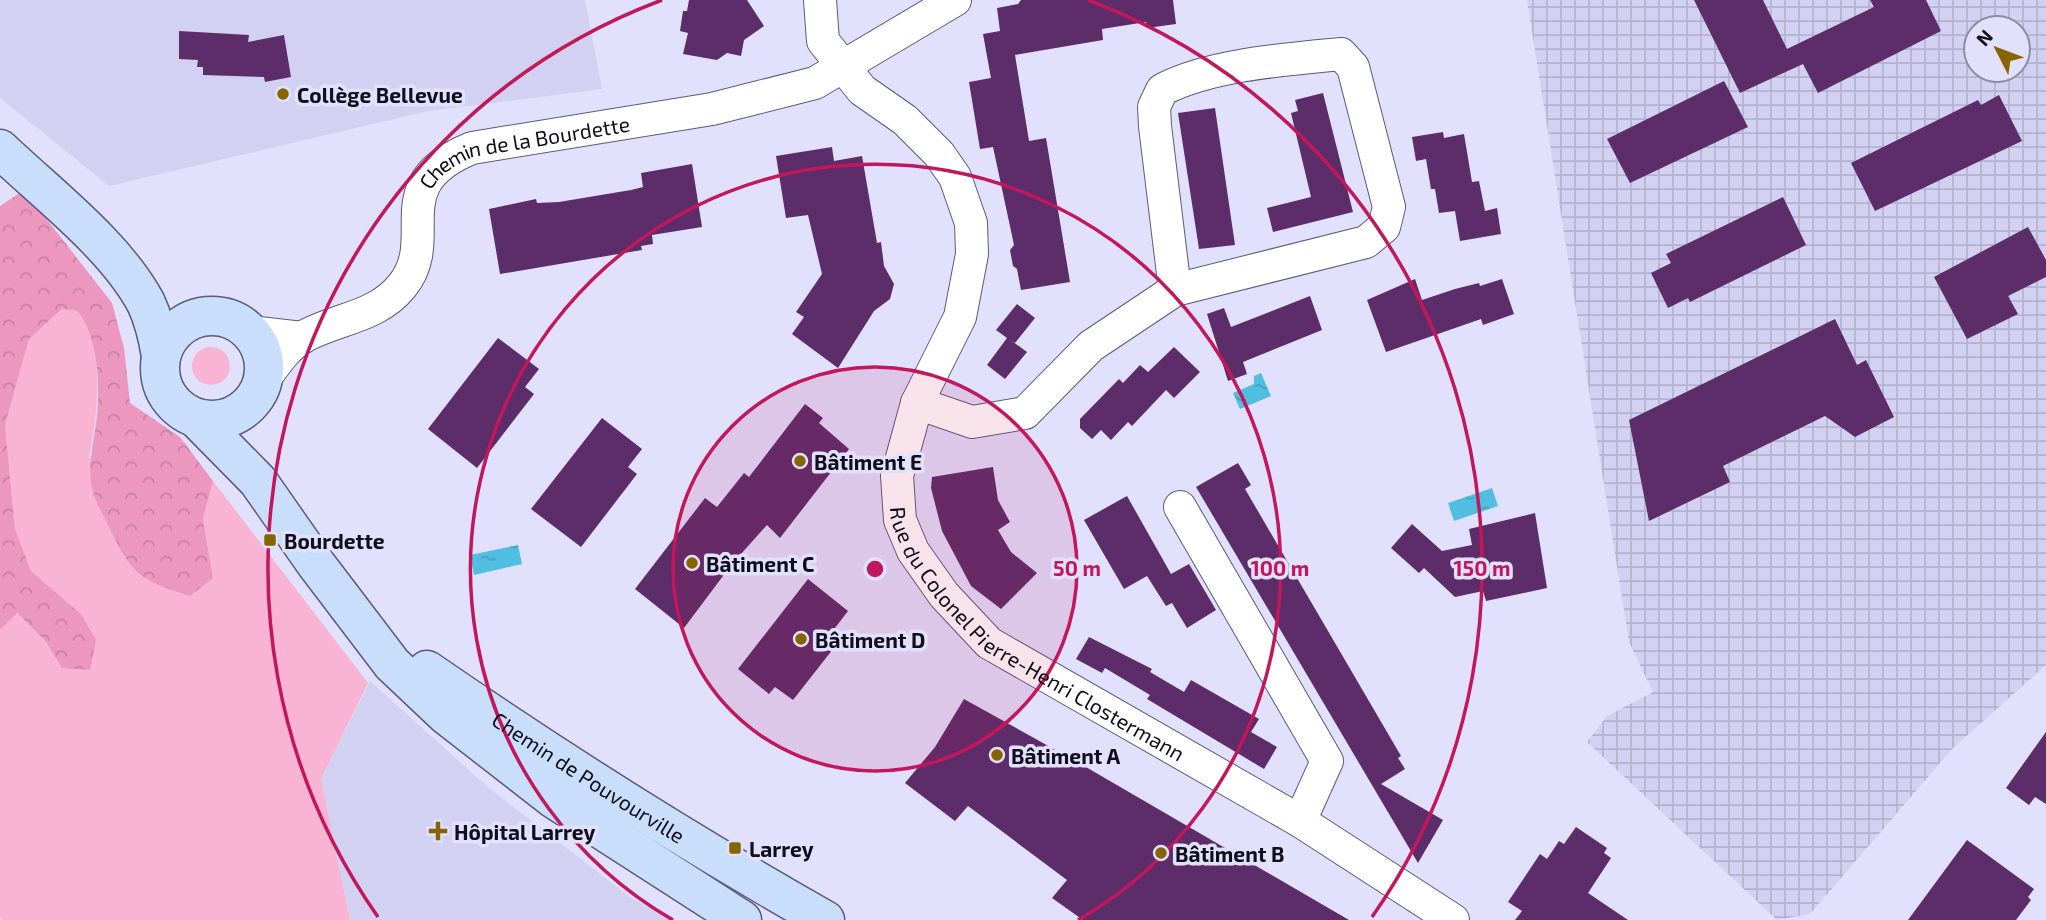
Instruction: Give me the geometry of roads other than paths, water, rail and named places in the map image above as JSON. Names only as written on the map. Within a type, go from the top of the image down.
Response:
[{"type":"street","points":[[820,0],[823,41],[842,69]]},
{"type":"street","name":"Chemin de la Bourdette","points":[[257,392],[277,361],[302,338],[378,309],[401,287],[414,261],[419,193],[435,168],[447,158],[471,148],[712,109],[815,83],[955,0]]},
{"type":"street","points":[[917,403],[972,422],[1025,413],[1091,346],[1175,290],[1366,242],[1384,227],[1389,207],[1353,66],[1341,54],[1287,59],[1195,76],[1162,90],[1154,107],[1155,126],[1175,290]]},
{"type":"street","name":"Rue du Colonel Pierre-Henri Clostermann","points":[[842,69],[862,90],[905,120],[939,154],[955,177],[971,223],[972,254],[960,317],[917,403],[897,476],[900,520],[913,551],[944,595],[989,643],[1300,821],[1435,916]]},
{"type":"street","name":"Chemin de Pouvourville","points":[[0,149],[51,180],[99,216],[119,235],[161,290],[181,306],[203,316],[229,318],[251,332],[263,355],[257,392],[248,422],[258,481]]},
{"type":"street","name":"Chemin de Pouvourville","points":[[0,149],[95,239],[121,269],[145,302],[156,330],[161,356],[161,382],[169,398],[181,410],[196,418],[258,481],[392,664],[446,715],[554,799],[742,920]]},
{"type":"street","points":[[161,356],[165,344],[181,326],[203,316]]},
{"type":"street","name":"Chemin de la Bourdette","points":[[251,332],[302,338]]},
{"type":"street","points":[[196,418],[220,419],[242,410],[257,392]]},
{"type":"street","points":[[1180,507],[1327,761],[1300,821]]},
{"type":"street","name":"Chemin de Pouvourville","points":[[360,622],[536,744],[725,863],[825,920]]},
{"type":"water","points":[[1261,373],[1271,396],[1240,409],[1233,393],[1254,384],[1254,376]]},
{"type":"water","points":[[1492,488],[1498,506],[1454,521],[1448,503]]},
{"type":"water","points":[[518,545],[522,564],[474,575],[470,555]]},
{"type":"place","name":"Collège Bellevue","points":[[283,94]]},
{"type":"place","name":"Bâtiment E","points":[[800,461]]},
{"type":"place","name":"Bourdette","points":[[270,540]]},
{"type":"place","name":"Bâtiment C","points":[[692,563]]},
{"type":"place","name":"Bâtiment D","points":[[801,639]]},
{"type":"place","name":"Bâtiment A","points":[[997,755]]},
{"type":"place","name":"Hôpital Larrey","points":[[438,831]]},
{"type":"place","name":"Larrey","points":[[735,848]]},
{"type":"place","name":"Bâtiment B","points":[[1161,853]]}]
